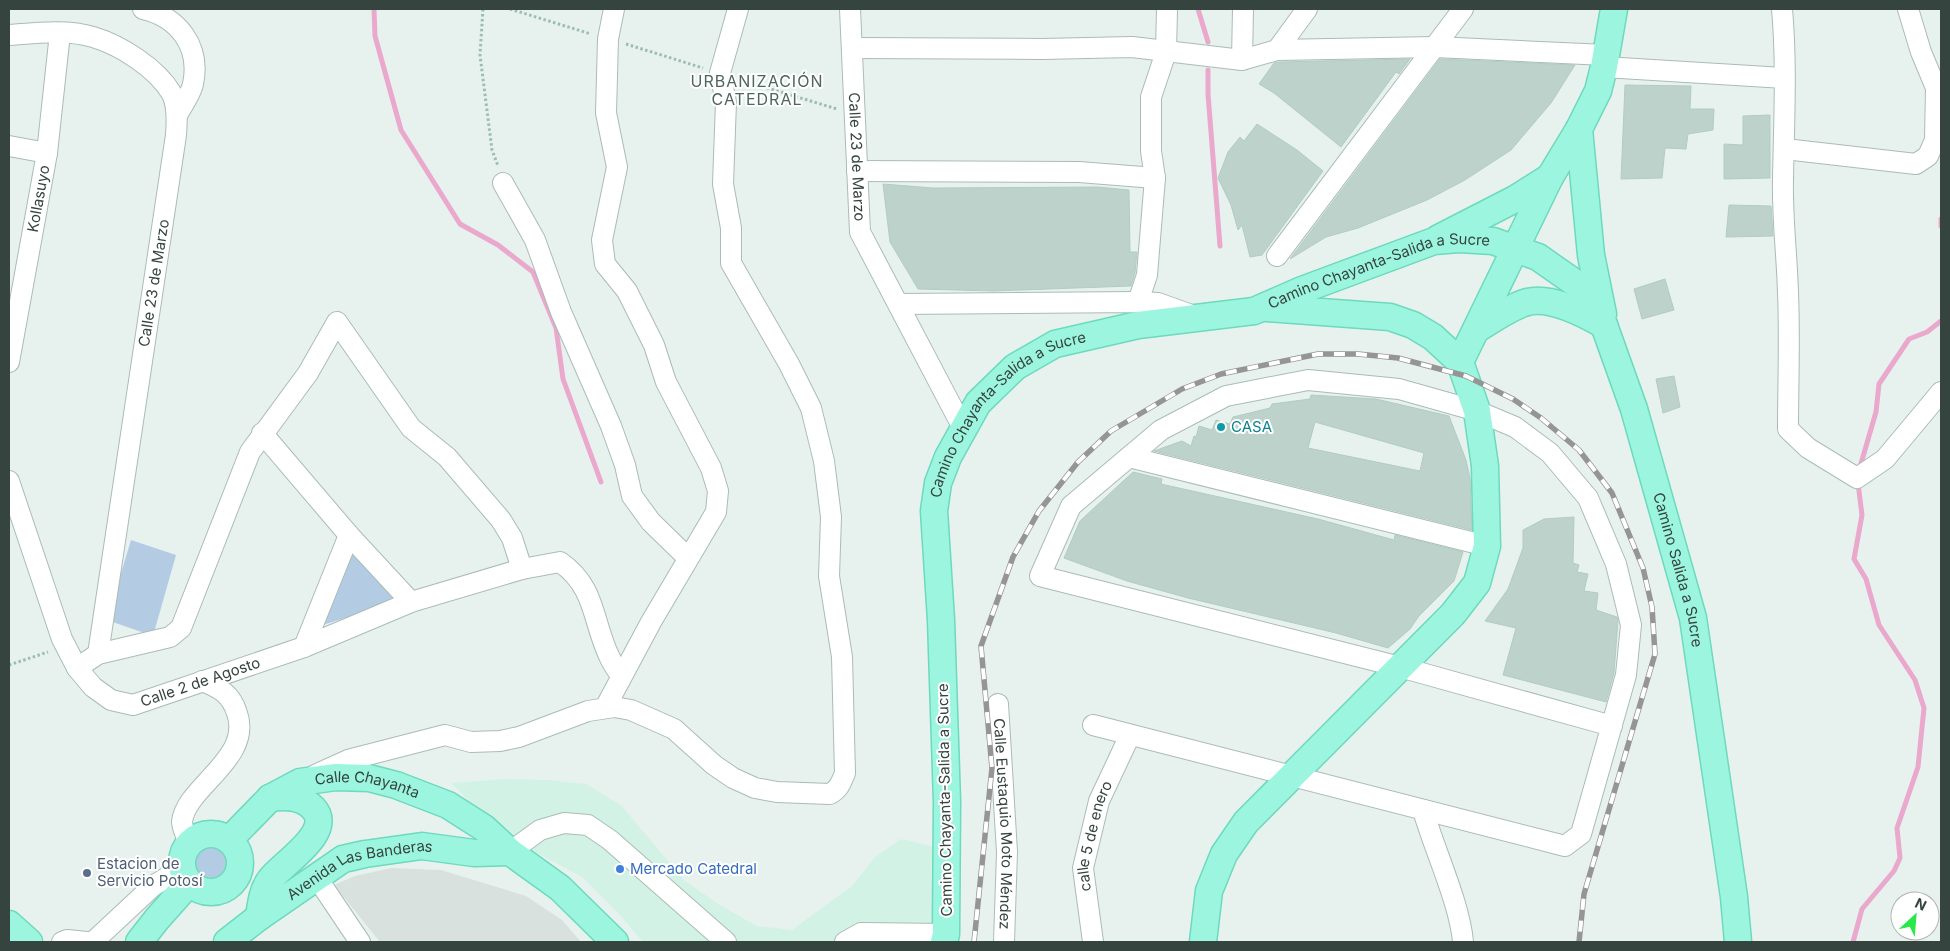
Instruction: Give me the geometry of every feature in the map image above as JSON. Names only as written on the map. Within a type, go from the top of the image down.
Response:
[{"type":"main road","points":[[1460,362],[1550,177],[1579,130],[1598,91],[1614,9]]},
{"type":"main road","points":[[1579,130],[1590,246],[1604,325]]},
{"type":"main road","points":[[1434,241],[1514,199],[1550,177]]},
{"type":"main road","name":"Camino Chayanta-Salida a Sucre","points":[[945,938],[947,793],[934,511],[938,483],[948,457],[978,403],[1015,367],[1055,344],[1138,325],[1254,311],[1302,290],[1434,241],[1459,239],[1493,241],[1515,247]]},
{"type":"main road","name":"Camino Salida a Sucre","points":[[1515,247],[1538,257],[1578,286],[1604,325],[1634,409],[1693,618],[1738,942]]},
{"type":"main road","points":[[1477,329],[1526,302],[1552,302],[1579,311],[1604,325]]},
{"type":"main road","points":[[1203,942],[1209,891],[1224,854],[1246,822],[1453,614],[1477,583],[1487,546],[1485,466],[1477,411],[1460,362],[1433,337],[1413,325],[1390,316],[1264,308],[1254,311]]},
{"type":"main road","name":"Calle Chayanta","points":[[229,840],[270,798],[300,782],[336,777],[369,778],[396,785],[448,805],[484,828],[510,852]]},
{"type":"main road","points":[[259,917],[262,894],[270,880],[307,846],[318,823],[317,812],[307,802],[284,796],[270,798]]},
{"type":"main road","points":[[139,942],[157,919],[187,865],[196,838],[212,834],[229,840],[239,854],[240,863],[236,880],[222,890],[213,892],[204,892],[187,865]]},
{"type":"main road","name":"Avenida Las Banderas","points":[[227,942],[259,917],[343,859],[374,852],[422,846],[474,853],[510,852]]},
{"type":"main road","points":[[510,852],[560,888],[615,942]]},
{"type":"main road","points":[[9,924],[29,942]]},
{"type":"street","points":[[142,9],[162,15],[184,32],[194,59],[193,85],[177,115]]},
{"type":"street","points":[[606,708],[688,558],[716,512],[718,491],[711,468],[666,382],[654,346],[627,292],[606,264],[602,240],[617,166],[606,113],[608,39],[614,9]]},
{"type":"street","points":[[300,782],[348,760],[445,735],[471,742],[500,741],[588,712],[614,707],[631,710],[674,729],[733,778],[755,788],[777,792],[830,794],[836,790],[845,773],[842,657],[829,576],[831,517],[824,461],[811,408],[789,364],[731,263],[731,228],[723,184],[726,102],[720,73],[738,9]]},
{"type":"street","name":"Calle 23 de Marzo","points":[[850,9],[860,232],[900,304],[964,428]]},
{"type":"street","points":[[1138,302],[1147,275],[1155,178],[1151,151],[1151,97],[1166,52],[1167,9]]},
{"type":"street","points":[[1242,9],[1242,60]]},
{"type":"street","points":[[1277,50],[1307,9]]},
{"type":"street","points":[[1277,256],[1359,144],[1463,9]]},
{"type":"street","points":[[1782,9],[1786,51],[1783,78],[1786,111],[1783,180],[1788,295],[1788,429],[1808,448],[1857,478],[1885,459],[1941,392]]},
{"type":"street","points":[[1785,149],[1916,164],[1928,156],[1935,140],[1937,78],[1921,52],[1908,9]]},
{"type":"street","name":"Calle 23 de Marzo","points":[[9,35],[60,33],[92,37],[130,53],[151,70],[172,94],[177,115],[176,135],[98,654]]},
{"type":"street","name":"Kollasuyo","points":[[9,362],[47,153],[60,33]]},
{"type":"street","points":[[852,48],[1132,47],[1242,60],[1277,50],[1435,47],[1783,78]]},
{"type":"street","points":[[9,146],[47,153]]},
{"type":"street","points":[[857,171],[1079,172],[1155,178]]},
{"type":"street","points":[[503,182],[535,240],[561,312],[611,426],[625,465],[632,496],[652,522],[688,558]]},
{"type":"street","points":[[900,304],[1138,302],[1158,303],[1197,317]]},
{"type":"street","points":[[77,668],[98,654],[170,637],[181,628],[250,452],[308,373],[337,322],[411,428],[447,457],[501,520],[512,538],[522,569]]},
{"type":"street","points":[[1093,725],[1565,846],[1581,834],[1612,726],[1626,675],[1631,625],[1616,564],[1588,498],[1550,453],[1515,428],[1477,411],[1399,389],[1308,380],[1226,396],[1160,430],[1071,506],[1040,576],[1400,667],[1612,726]]},
{"type":"street","points":[[262,434],[411,602]]},
{"type":"street","points":[[1129,457],[1487,546]]},
{"type":"street","name":"Calle 2 de Agosto","points":[[9,481],[62,639],[77,668],[93,687],[111,700],[132,705],[304,647],[411,602],[522,569],[560,562],[574,572],[587,590],[609,656],[622,676]]},
{"type":"street","points":[[304,647],[349,534]]},
{"type":"street","points":[[93,942],[153,886],[187,865],[182,823],[185,811],[230,755],[237,738],[240,720],[233,700],[223,690],[202,681]]},
{"type":"street","name":"Calle Eustaquio Moto Méndez","points":[[998,704],[1007,852],[1004,942]]},
{"type":"street","name":"calle 5 de enero","points":[[1093,942],[1083,868],[1099,801],[1130,735]]},
{"type":"street","points":[[1423,810],[1450,892],[1462,942]]},
{"type":"street","points":[[510,852],[540,830],[564,823],[588,825],[610,840],[726,942]]},
{"type":"street","points":[[317,878],[360,942]]},
{"type":"street","points":[[845,942],[861,933],[868,932],[945,938]]},
{"type":"street","points":[[62,942],[67,940],[88,942]]},
{"type":"path","points":[[483,9],[480,55],[492,150],[503,182]]},
{"type":"path","points":[[510,9],[855,114]]},
{"type":"path","points":[[9,665],[66,646]]},
{"type":"shaded area","points":[[131,540],[176,555],[153,636],[107,620]]},
{"type":"shaded area","points":[[357,555],[392,596],[391,604],[316,627],[349,556]]},
{"type":"shaded area","name":"Mercado Catedral","points":[[503,779],[549,780],[586,784],[621,805],[684,880],[718,904],[757,926],[792,930],[853,885],[875,857],[901,839],[939,848],[932,942],[643,942],[618,913],[582,877],[537,853],[480,812],[451,783]]},
{"type":"shaded area","points":[[211,848],[217,849],[225,857],[225,869],[217,877],[211,878],[205,877],[197,869],[196,863],[197,857],[205,849]]},
{"type":"shaded area","points":[[391,868],[441,870],[526,896],[562,920],[581,942],[380,942],[334,885],[355,876]]},
{"type":"building","points":[[1410,59],[1399,74],[1396,72],[1341,147],[1274,93],[1259,84],[1274,63],[1279,62]]},
{"type":"building","points":[[1440,59],[1575,65],[1551,103],[1511,150],[1465,180],[1427,200],[1358,228],[1326,237],[1290,259]]},
{"type":"building","points":[[1625,85],[1691,86],[1690,109],[1714,109],[1713,130],[1688,134],[1686,149],[1665,148],[1662,178],[1621,179]]},
{"type":"building","points":[[1770,115],[1770,178],[1724,179],[1724,144],[1743,145],[1743,116]]},
{"type":"building","points":[[1257,124],[1297,150],[1323,171],[1262,255],[1250,257],[1242,225],[1238,230],[1231,205],[1218,178],[1228,152],[1240,137],[1244,141]]},
{"type":"building","points":[[883,184],[933,188],[1098,187],[1129,190],[1130,252],[1137,252],[1135,273],[1131,286],[994,291],[918,289],[890,242]]},
{"type":"building","points":[[1729,205],[1771,206],[1773,236],[1726,237]]},
{"type":"building","points":[[1665,279],[1674,310],[1642,319],[1634,289]]},
{"type":"building","points":[[1674,376],[1680,407],[1663,413],[1656,379]]},
{"type":"building","points":[[1311,395],[1376,399],[1449,416],[1466,460],[1470,478],[1472,530],[1154,451],[1182,441],[1191,446],[1199,426],[1212,430],[1216,420],[1230,424],[1233,417],[1270,408],[1272,404],[1310,399]],"holes":[[[1315,422],[1424,453],[1420,471],[1308,448]]]},
{"type":"building","points":[[1133,472],[1162,479],[1161,484],[1318,519],[1394,540],[1395,535],[1463,552],[1454,581],[1419,616],[1410,629],[1388,648],[1336,633],[1188,598],[1127,581],[1064,558],[1080,521]]},
{"type":"building","points":[[1574,517],[1573,563],[1579,565],[1577,572],[1588,574],[1584,591],[1598,593],[1596,610],[1617,617],[1618,621],[1614,673],[1606,702],[1503,675],[1516,628],[1485,621],[1508,589],[1523,548],[1523,530],[1544,519]]},
{"type":"waterway","points":[[374,9],[375,36],[401,130],[460,224],[498,245],[533,272],[556,328],[563,379],[601,482]]},
{"type":"waterway","points":[[1198,9],[1208,42]]},
{"type":"waterway","points":[[1208,70],[1208,94],[1220,246]]},
{"type":"waterway","points":[[1941,219],[1941,226]]},
{"type":"waterway","points":[[1860,467],[1876,412],[1879,384],[1909,339],[1927,332],[1941,321]]},
{"type":"waterway","points":[[1853,942],[1862,909],[1894,871],[1900,858],[1897,828],[1918,767],[1924,708],[1915,680],[1879,625],[1866,579],[1854,559],[1862,515],[1858,483]]},
{"type":"railway","points":[[974,942],[992,768],[981,646],[1013,557],[1039,511],[1078,462],[1111,431],[1182,389],[1221,374],[1318,354],[1358,354],[1398,358],[1466,376],[1513,399],[1541,418],[1579,450],[1612,493],[1643,568],[1652,607],[1655,654],[1584,894],[1579,942]]},
{"type":"place","name":"CASA","points":[[1221,427]]},
{"type":"place","name":"Mercado Catedral","points":[[620,869]]},
{"type":"place","name":"Estacion de Servicio Potosí","points":[[87,873]]},
{"type":"district","name":"URBANIZACIÓN CATEDRAL","points":[[757,90]]}]
